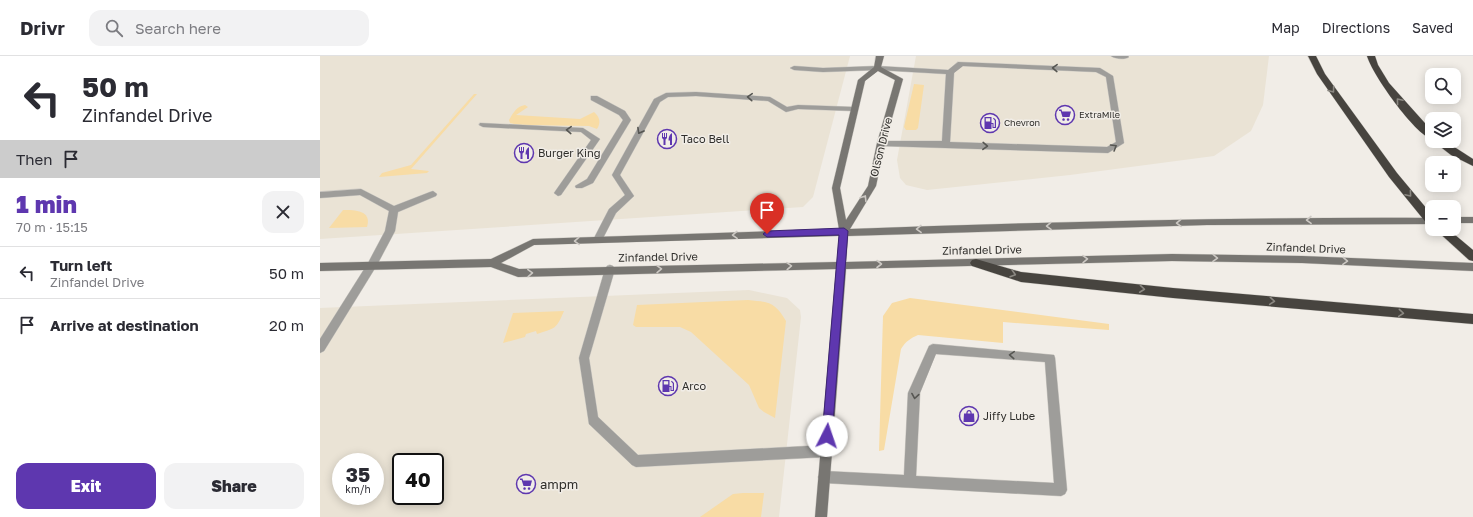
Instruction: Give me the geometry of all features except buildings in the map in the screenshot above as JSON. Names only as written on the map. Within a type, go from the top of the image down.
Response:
[{"type":"highway","points":[[1312,56],[1321,74],[1393,175],[1425,213]]},
{"type":"highway","points":[[1372,56],[1372,62],[1386,84],[1425,131]]},
{"type":"highway","points":[[1448,148],[1473,163]]},
{"type":"highway","points":[[1449,236],[1473,257]]},
{"type":"highway","points":[[976,263],[1021,277],[1173,293],[1473,319]]},
{"type":"main road","points":[[877,68],[880,56]]},
{"type":"main road","name":"Olson Drive","points":[[821,517],[840,264],[844,231],[836,188],[862,80],[877,68],[899,79],[881,143],[872,186],[844,231]]},
{"type":"main road","name":"Zinfandel Drive","points":[[492,263],[533,242],[844,231],[1348,219],[1425,221]]},
{"type":"main road","points":[[1461,220],[1473,220]]},
{"type":"main road","name":"Zinfandel Drive","points":[[320,267],[492,263],[518,273],[840,264],[976,263],[1085,259],[1198,258],[1311,259],[1473,267]]},
{"type":"lane","points":[[1115,56],[1125,57]]},
{"type":"lane","points":[[794,68],[823,70],[877,68],[950,72],[961,64],[1097,70],[1109,76],[1120,143],[1108,150],[881,143]]},
{"type":"lane","points":[[946,144],[950,72]]},
{"type":"lane","points":[[598,240],[612,212],[630,196],[616,175],[657,101],[666,95],[696,94],[770,99],[786,110],[798,108],[854,109]]},
{"type":"lane","points":[[579,186],[590,181],[627,120],[622,113],[594,98]]},
{"type":"lane","points":[[484,125],[583,130],[596,139],[558,193]]},
{"type":"lane","points":[[320,195],[361,192],[394,210]]},
{"type":"lane","points":[[394,210],[433,194]]},
{"type":"lane","points":[[320,348],[372,265],[390,231],[394,210]]},
{"type":"lane","points":[[610,270],[584,358],[593,420],[636,461],[826,451]]},
{"type":"lane","points":[[824,477],[910,482],[1061,490],[1050,358],[933,349],[914,394],[910,482]]},
{"type":"shaded area","points":[[320,56],[850,56],[813,197],[803,207],[320,239]]},
{"type":"shaded area","points":[[916,56],[1269,56],[1263,105],[1251,131],[1214,156],[1070,175],[927,190],[906,185],[900,178],[897,160]]},
{"type":"shaded area","points":[[914,84],[924,85],[918,128],[916,130],[906,130],[904,127]]},
{"type":"shaded area","points":[[474,94],[477,94],[411,169],[429,171],[427,173],[379,177],[382,173],[411,165]]},
{"type":"shaded area","points":[[525,105],[528,107],[516,115],[580,119],[594,112],[599,118],[599,125],[597,129],[589,126],[519,125],[510,123],[509,120],[516,110]]},
{"type":"shaded area","points":[[343,210],[353,210],[365,214],[368,221],[367,227],[329,228]]},
{"type":"shaded area","points":[[749,290],[787,298],[800,310],[801,317],[779,517],[320,517],[320,308]]},
{"type":"shaded area","points":[[910,298],[1109,324],[1109,330],[1003,322],[1003,343],[918,335],[913,337],[901,349],[884,450],[879,451],[883,316],[892,303]]},
{"type":"shaded area","points":[[748,300],[761,301],[771,304],[778,310],[786,321],[775,418],[759,408],[749,385],[691,332],[680,327],[636,327],[633,325],[637,305]]},
{"type":"shaded area","points":[[564,311],[557,325],[551,329],[537,334],[536,331],[526,334],[525,337],[503,343],[513,313]]},
{"type":"shaded area","points":[[764,493],[761,517],[700,517],[733,494]]},
{"type":"place","name":"ExtraMile","points":[[1065,115]]},
{"type":"place","name":"Chevron","points":[[990,123]]},
{"type":"place","name":"Taco Bell","points":[[667,139]]},
{"type":"place","name":"Burger King","points":[[524,153]]},
{"type":"place","name":"Arco","points":[[668,386]]},
{"type":"place","name":"Jiffy Lube","points":[[969,416]]},
{"type":"place","name":"ampm","points":[[526,484]]},
{"type":"route","points":[[767,234],[844,231],[840,264],[827,436]]}]
